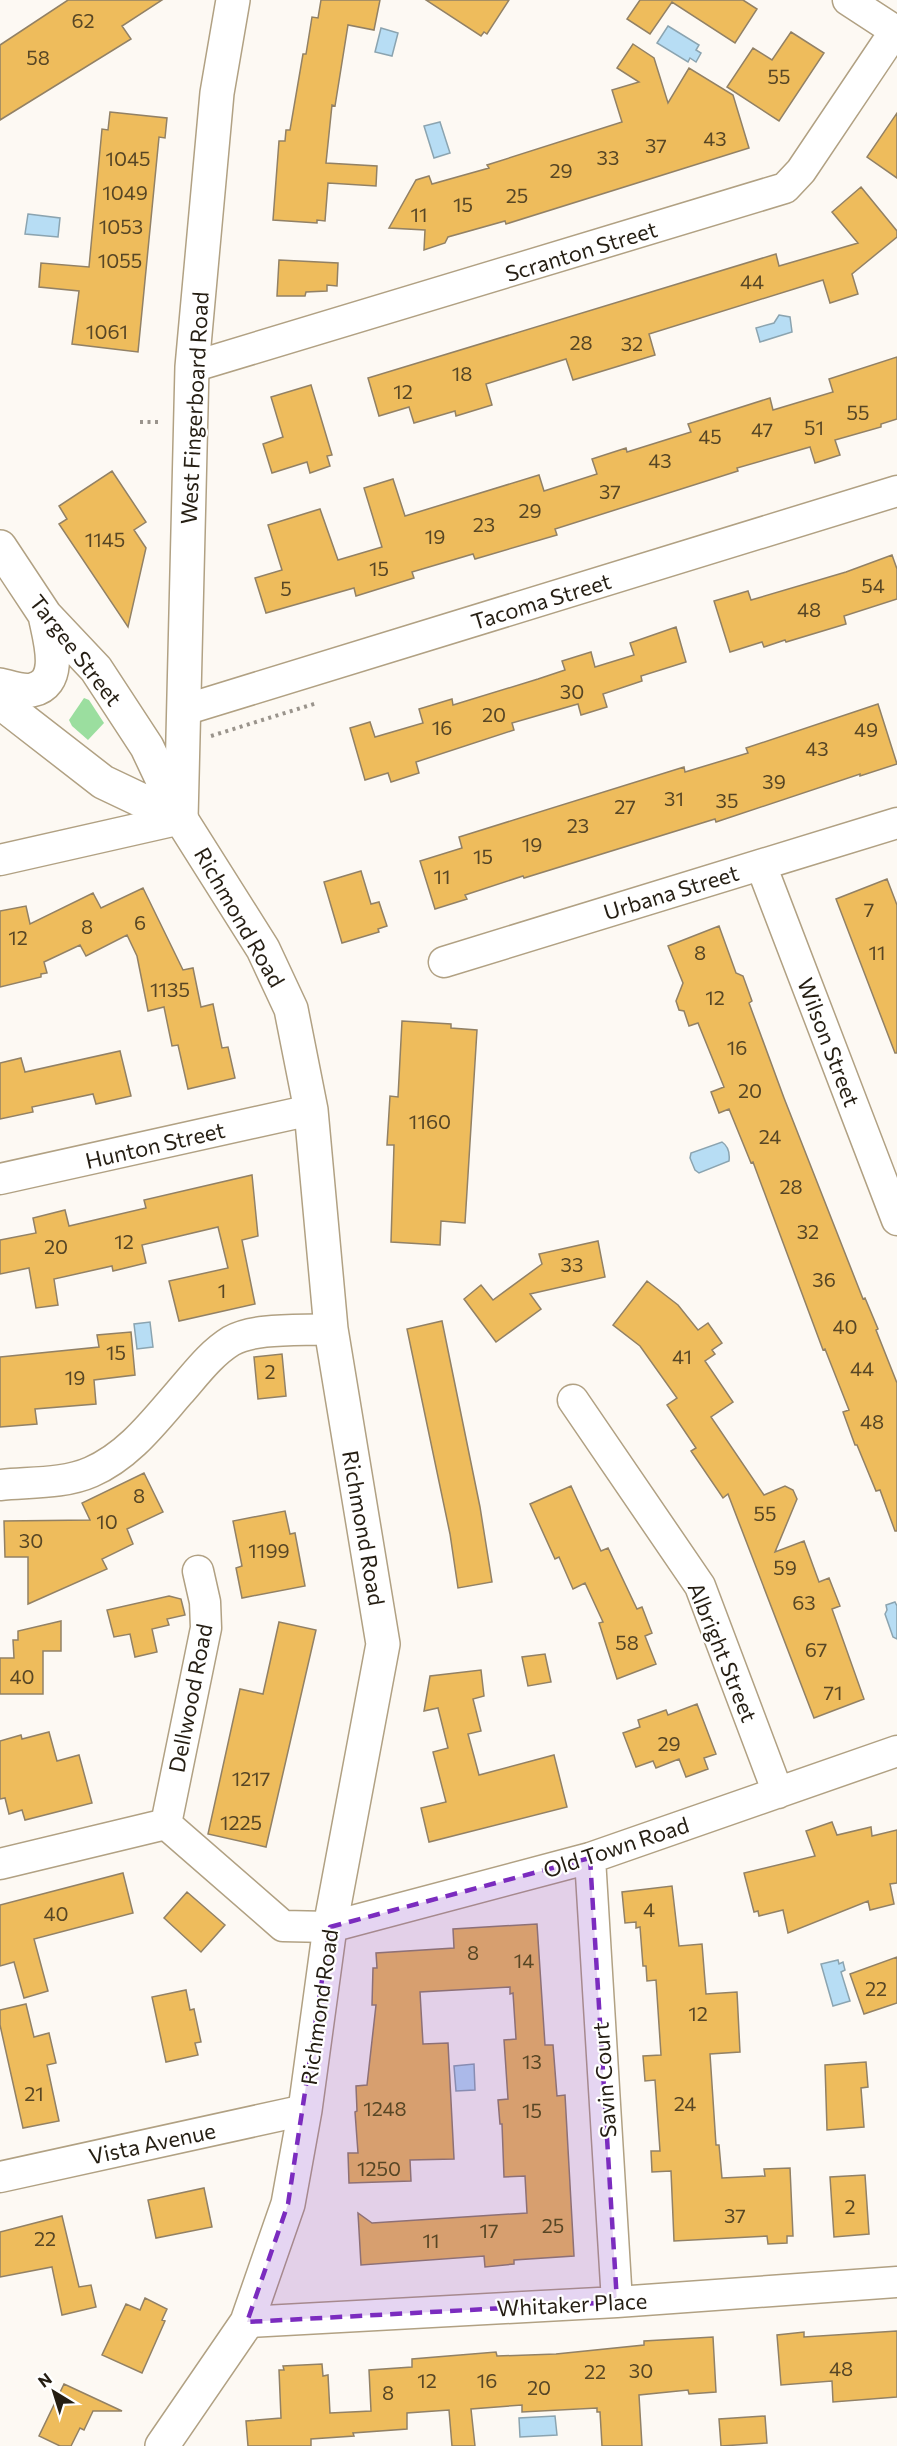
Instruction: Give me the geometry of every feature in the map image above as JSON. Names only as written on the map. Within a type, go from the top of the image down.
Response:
[{"type":"main road","name":"West Fingerboard Road","points":[[181,819],[192,367],[217,93],[232,0]]},
{"type":"main road","name":"Targee Street","points":[[0,547],[45,615],[96,669],[147,747],[181,819]]},
{"type":"main road","points":[[0,685],[31,691],[43,686],[51,676],[52,657],[45,615]]},
{"type":"main road","points":[[0,702],[103,782],[181,819]]},
{"type":"main road","name":"Richmond Road","points":[[162,2446],[247,2322],[288,2204],[305,2110],[330,1928],[383,1644],[331,1329],[311,1110],[291,1009],[263,949],[181,819]]},
{"type":"street","points":[[848,0],[896,32]]},
{"type":"street","name":"Scranton Street","points":[[192,367],[785,188],[801,171],[896,32]]},
{"type":"street","name":"Tacoma Street","points":[[184,710],[897,491]]},
{"type":"street","points":[[0,860],[181,819]]},
{"type":"street","name":"Urbana Street","points":[[444,962],[897,823]]},
{"type":"street","name":"Wilson Street","points":[[761,865],[897,1220]]},
{"type":"street","name":"Hunton Street","points":[[0,1179],[311,1110]]},
{"type":"street","points":[[0,1485],[67,1478],[90,1473],[114,1460],[137,1441],[210,1358],[232,1341],[251,1334],[331,1329]]},
{"type":"street","name":"Albright Street","points":[[573,1400],[700,1586],[778,1793]]},
{"type":"street","name":"Dellwood Road","points":[[166,1824],[206,1628],[206,1602],[198,1571]]},
{"type":"street","name":"Old Town Road","points":[[330,1928],[590,1858],[897,1751]]},
{"type":"street","points":[[0,1864],[166,1824],[282,1926],[330,1928]]},
{"type":"street","name":"Savin Court","points":[[590,1858],[617,2302]]},
{"type":"street","name":"Vista Avenue","points":[[0,2177],[305,2110]]},
{"type":"street","name":"Whitaker Place","points":[[247,2322],[617,2302],[897,2282]]},
{"type":"path","points":[[140,422],[160,422]]},
{"type":"path","points":[[211,736],[317,703]]},
{"type":"highlighted area","points":[[590,1858],[617,2302],[247,2322],[288,2204],[330,1927]]},
{"type":"green space","points":[[84,698],[89,700],[104,723],[88,740],[72,726],[69,720]]},
{"type":"water","points":[[668,26],[699,45],[696,50],[701,53],[696,62],[690,58],[688,62],[657,43]]},
{"type":"water","points":[[381,28],[398,33],[392,56],[375,52]]},
{"type":"water","points":[[440,122],[450,153],[434,158],[424,126]]},
{"type":"water","points":[[28,214],[60,218],[58,237],[25,234]]},
{"type":"water","points":[[779,315],[790,317],[792,332],[760,342],[756,328],[774,323]]},
{"type":"water","points":[[722,1142],[728,1150],[729,1161],[699,1173],[695,1170],[690,1158],[691,1153]]},
{"type":"water","points":[[150,1322],[153,1347],[137,1349],[134,1324]]},
{"type":"water","points":[[895,1602],[897,1639],[893,1637],[885,1614],[886,1605]]},
{"type":"water","points":[[838,1960],[839,1964],[843,1962],[845,1970],[841,1972],[850,2001],[833,2006],[821,1964]]},
{"type":"water","points":[[474,2064],[475,2090],[456,2091],[454,2066]]},
{"type":"water","points":[[555,2416],[557,2435],[520,2437],[519,2418]]},
{"type":"building","points":[[68,0],[162,0],[122,26],[131,39],[0,120],[0,45]]},
{"type":"building","points":[[321,0],[380,0],[374,30],[348,25],[335,106],[332,105],[326,163],[377,166],[376,186],[328,183],[325,221],[317,220],[317,223],[273,220],[279,141],[285,141],[286,130],[290,130],[303,54],[306,54],[312,17],[318,18]]},
{"type":"building","points":[[426,0],[509,0],[487,34],[484,32],[481,36]]},
{"type":"building","points":[[640,0],[743,0],[757,9],[735,43],[672,2],[650,34],[627,19]]},
{"type":"building","points":[[791,32],[824,53],[779,121],[727,87],[753,48],[772,60]]},
{"type":"building","points":[[633,44],[654,58],[668,103],[689,68],[733,95],[749,148],[506,224],[505,221],[448,237],[445,243],[424,250],[425,230],[389,228],[416,180],[429,176],[432,184],[489,168],[487,165],[622,122],[612,90],[639,82],[617,68]]},
{"type":"building","points":[[110,112],[167,118],[165,138],[159,137],[138,352],[72,344],[79,291],[39,287],[41,263],[89,267],[102,129],[108,130]]},
{"type":"building","points":[[897,113],[897,178],[867,157]]},
{"type":"building","points":[[861,187],[897,231],[897,237],[852,274],[858,294],[830,303],[823,280],[649,334],[655,355],[573,380],[566,359],[486,384],[492,405],[456,416],[455,411],[414,423],[409,407],[379,416],[368,378],[776,254],[779,266],[858,243],[832,212]]},
{"type":"building","points":[[279,260],[338,263],[337,286],[327,285],[327,291],[306,292],[305,296],[277,296]]},
{"type":"building","points":[[897,357],[897,419],[881,424],[881,427],[835,440],[840,455],[815,463],[810,447],[737,468],[738,471],[555,529],[557,535],[475,559],[473,554],[412,572],[414,578],[356,596],[354,588],[266,613],[255,578],[282,570],[268,525],[320,509],[338,560],[382,547],[364,488],[393,479],[405,516],[539,475],[544,491],[597,474],[592,459],[626,448],[627,452],[691,432],[688,424],[770,398],[773,410],[833,392],[829,379]]},
{"type":"building","points":[[311,385],[332,455],[327,456],[330,466],[310,473],[307,462],[272,473],[263,444],[283,437],[271,397]]},
{"type":"building","points":[[112,471],[146,522],[134,530],[146,548],[128,627],[59,524],[67,519],[59,506]]},
{"type":"building","points":[[892,555],[897,569],[897,599],[844,616],[846,624],[786,642],[785,640],[764,647],[762,642],[730,652],[714,601],[748,591],[751,600],[846,572]]},
{"type":"building","points":[[676,627],[686,662],[641,676],[642,681],[603,694],[607,707],[581,715],[578,704],[512,723],[514,730],[416,762],[419,773],[391,782],[388,773],[365,780],[350,728],[370,722],[375,737],[423,723],[419,709],[452,699],[453,705],[538,679],[565,670],[562,661],[591,652],[595,667],[634,655],[630,643]]},
{"type":"building","points":[[878,704],[897,764],[716,822],[715,819],[524,878],[523,876],[465,895],[467,899],[435,909],[420,861],[462,848],[459,837],[684,767],[685,772],[748,753],[746,748]]},
{"type":"building","points":[[361,871],[371,904],[379,902],[387,926],[378,929],[379,932],[342,943],[324,882]]},
{"type":"building","points":[[887,879],[897,905],[897,1053],[895,1053],[836,899]]},
{"type":"building","points":[[143,888],[183,970],[193,968],[201,1007],[213,1004],[222,1048],[228,1047],[235,1078],[188,1089],[178,1045],[172,1046],[164,1007],[148,1011],[137,956],[127,935],[86,956],[80,945],[44,962],[47,973],[41,974],[41,977],[0,987],[0,911],[26,906],[30,924],[93,893],[101,908]]},
{"type":"building","points":[[719,926],[736,973],[743,976],[752,1001],[749,1003],[784,1098],[863,1299],[865,1298],[878,1329],[876,1330],[897,1383],[897,1531],[895,1531],[880,1490],[876,1491],[857,1445],[855,1445],[843,1412],[849,1410],[825,1349],[823,1350],[753,1162],[751,1163],[729,1109],[719,1113],[711,1092],[724,1087],[698,1023],[689,1026],[684,1011],[679,1010],[676,1001],[683,983],[668,946]]},
{"type":"building","points":[[402,1021],[451,1024],[451,1028],[477,1030],[465,1223],[441,1221],[440,1245],[391,1242],[394,1145],[387,1145],[390,1096],[398,1097]]},
{"type":"building","points":[[120,1051],[131,1096],[96,1104],[93,1094],[32,1107],[33,1112],[0,1119],[0,1063],[21,1058],[25,1072]]},
{"type":"building","points":[[252,1175],[258,1236],[242,1240],[255,1304],[179,1321],[169,1281],[228,1268],[218,1227],[142,1245],[146,1263],[113,1271],[112,1266],[54,1279],[58,1305],[36,1308],[29,1268],[0,1274],[0,1240],[36,1233],[33,1218],[65,1210],[69,1226],[146,1208],[144,1200]]},
{"type":"building","points":[[598,1241],[605,1277],[530,1294],[541,1309],[496,1342],[464,1299],[481,1285],[493,1300],[542,1264],[539,1254]]},
{"type":"building","points":[[647,1281],[678,1305],[698,1330],[708,1323],[722,1343],[712,1350],[715,1354],[705,1361],[733,1402],[711,1417],[764,1495],[785,1486],[793,1490],[797,1499],[775,1552],[804,1541],[819,1582],[829,1578],[840,1606],[832,1609],[864,1699],[814,1718],[728,1494],[723,1498],[691,1451],[696,1448],[667,1405],[677,1398],[640,1346],[613,1325]]},
{"type":"building","points":[[442,1321],[480,1507],[492,1582],[458,1588],[450,1534],[407,1329]]},
{"type":"building","points":[[131,1332],[135,1375],[94,1380],[96,1404],[35,1409],[37,1424],[0,1427],[0,1357],[99,1347],[97,1335]]},
{"type":"building","points":[[282,1354],[286,1396],[258,1399],[254,1357]]},
{"type":"building","points":[[144,1473],[163,1512],[127,1529],[133,1544],[102,1559],[107,1569],[28,1604],[28,1557],[5,1557],[4,1521],[90,1520],[82,1503]]},
{"type":"building","points":[[571,1486],[601,1551],[608,1548],[637,1609],[642,1607],[652,1633],[645,1636],[656,1664],[617,1679],[599,1623],[603,1622],[585,1583],[573,1589],[559,1557],[555,1559],[530,1504]]},
{"type":"building","points":[[285,1511],[290,1534],[295,1533],[305,1586],[242,1598],[236,1568],[242,1566],[233,1521]]},
{"type":"building","points":[[169,1596],[181,1599],[185,1615],[167,1619],[169,1625],[152,1629],[157,1652],[135,1657],[130,1634],[114,1637],[107,1610]]},
{"type":"building","points":[[61,1621],[61,1651],[43,1651],[43,1694],[0,1694],[0,1658],[14,1658],[13,1640],[18,1640],[18,1631]]},
{"type":"building","points":[[279,1622],[316,1630],[266,1847],[208,1834],[240,1689],[263,1694]]},
{"type":"building","points":[[545,1654],[551,1682],[528,1686],[522,1657]]},
{"type":"building","points":[[481,1670],[484,1696],[473,1699],[481,1731],[468,1734],[479,1775],[554,1755],[567,1807],[429,1842],[421,1808],[446,1802],[433,1752],[448,1748],[438,1708],[424,1711],[430,1676]]},
{"type":"building","points":[[697,1704],[716,1754],[704,1758],[708,1769],[686,1777],[679,1759],[656,1768],[653,1761],[636,1767],[623,1733],[640,1727],[638,1720],[666,1710],[668,1715]]},
{"type":"building","points":[[49,1732],[57,1761],[79,1755],[92,1803],[25,1820],[22,1810],[9,1814],[5,1798],[0,1799],[0,1741],[21,1735],[22,1739]]},
{"type":"building","points":[[832,1822],[837,1835],[871,1827],[872,1836],[897,1830],[897,1883],[890,1884],[894,1904],[870,1910],[868,1901],[788,1933],[783,1910],[759,1916],[758,1911],[754,1912],[744,1873],[815,1856],[806,1831]]},
{"type":"building","points":[[123,1873],[133,1913],[34,1939],[48,1991],[24,1998],[14,1962],[0,1966],[0,1905]]},
{"type":"building","points":[[672,1886],[679,1946],[702,1944],[706,1994],[737,1992],[740,2052],[710,2054],[716,2145],[719,2145],[722,2178],[765,2176],[764,2169],[790,2168],[793,2236],[787,2236],[787,2243],[768,2244],[767,2236],[674,2241],[671,2171],[652,2172],[651,2151],[660,2151],[655,2080],[645,2081],[643,2056],[661,2055],[656,1980],[647,1981],[646,1966],[643,1966],[640,1927],[636,1928],[636,1922],[625,1923],[622,1892]]},
{"type":"building","points":[[187,1892],[225,1925],[201,1952],[164,1918]]},
{"type":"building","points":[[537,1924],[545,2045],[553,2045],[557,2096],[565,2095],[574,2256],[514,2260],[514,2264],[485,2267],[484,2256],[361,2265],[358,2213],[372,2223],[527,2213],[525,2176],[504,2177],[502,2124],[500,2124],[498,2100],[508,2099],[504,2040],[516,2039],[513,1993],[510,1994],[510,1987],[420,1992],[423,2044],[448,2043],[454,2159],[410,2160],[411,2181],[349,2183],[348,2153],[358,2153],[356,2086],[367,2085],[376,2005],[372,2005],[373,1968],[377,1968],[376,1953],[454,1948],[453,1929]]},
{"type":"building","points":[[897,1957],[897,2003],[864,2014],[850,1974]]},
{"type":"building","points":[[186,1990],[190,2010],[194,2009],[201,2042],[195,2043],[198,2055],[166,2062],[152,1997]]},
{"type":"building","points":[[26,2004],[34,2037],[49,2033],[56,2063],[47,2065],[59,2121],[23,2128],[0,2025],[0,2010]]},
{"type":"building","points":[[866,2062],[868,2087],[861,2088],[864,2127],[827,2130],[825,2065]]},
{"type":"building","points":[[865,2175],[869,2234],[834,2237],[830,2177]]},
{"type":"building","points":[[204,2188],[212,2227],[156,2238],[148,2200]]},
{"type":"building","points":[[62,2216],[79,2287],[91,2285],[96,2307],[62,2315],[52,2267],[0,2277],[0,2232]]},
{"type":"building","points":[[145,2298],[167,2309],[162,2320],[165,2321],[142,2373],[102,2355],[126,2304],[140,2310]]},
{"type":"building","points":[[897,2331],[897,2397],[833,2402],[832,2381],[781,2385],[777,2335],[804,2332],[804,2337]]},
{"type":"building","points":[[713,2337],[716,2392],[689,2394],[688,2390],[639,2395],[642,2446],[602,2446],[600,2412],[597,2412],[597,2408],[522,2412],[522,2405],[471,2409],[475,2446],[452,2446],[449,2410],[407,2413],[407,2429],[311,2439],[311,2446],[248,2446],[246,2421],[281,2418],[279,2370],[284,2370],[283,2366],[322,2364],[323,2376],[328,2375],[330,2413],[371,2411],[369,2370],[412,2367],[412,2359],[496,2352],[497,2356],[556,2354],[644,2345],[644,2341]]},
{"type":"building","points":[[64,2384],[122,2411],[93,2411],[84,2430],[80,2428],[71,2446],[60,2446],[39,2436]]},
{"type":"building","points":[[765,2416],[767,2443],[721,2446],[719,2419]]}]
